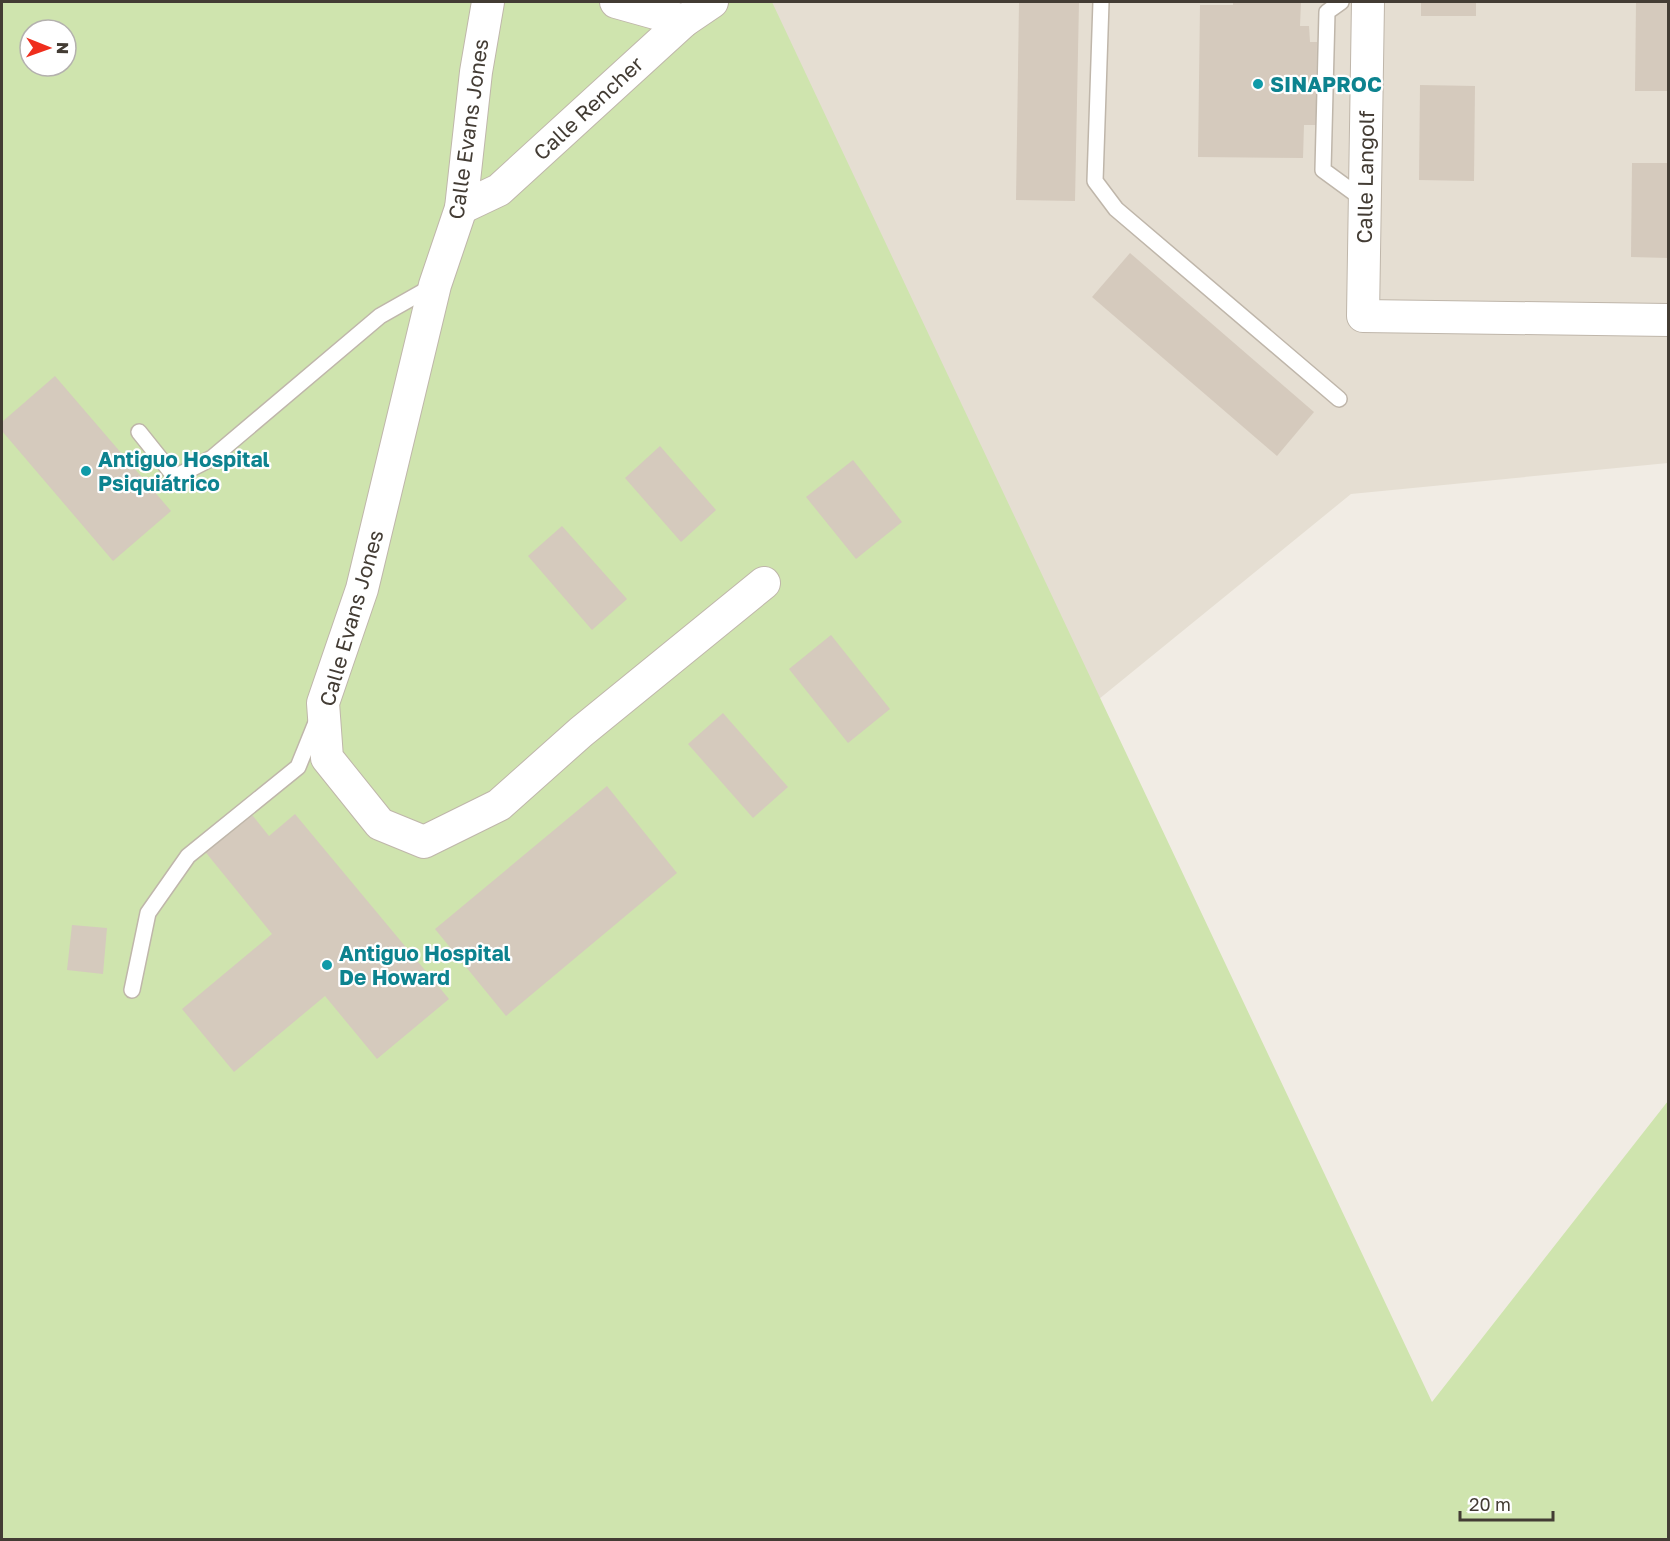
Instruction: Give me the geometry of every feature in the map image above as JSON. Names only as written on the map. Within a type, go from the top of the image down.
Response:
[{"type":"street","name":"Calle Evans Jones","points":[[488,2],[477,72],[461,208],[435,285],[362,589],[323,704],[327,758],[380,824],[424,842],[499,805],[581,732],[764,583]]},
{"type":"street","points":[[616,2],[684,21]]},
{"type":"street","name":"Calle Rencher","points":[[461,208],[499,190],[684,21],[712,2]]},
{"type":"street","name":"Calle Langolf","points":[[1368,2],[1363,316],[1668,320]]},
{"type":"lane","points":[[1101,2],[1095,181],[1116,209],[1339,399]]},
{"type":"lane","points":[[1341,2],[1327,12],[1323,170],[1364,200]]},
{"type":"lane","points":[[139,432],[175,477],[212,458],[380,316],[435,285]]},
{"type":"lane","points":[[132,990],[148,913],[188,856],[298,767],[323,704]]},
{"type":"shaded area","points":[[398,2],[1668,2],[1668,463],[1351,494],[702,1022]]},
{"type":"green space","points":[[2,2],[772,2],[1432,1402],[1668,1101],[1668,1539],[2,1540]]},
{"type":"building","points":[[1019,2],[1079,2],[1075,201],[1016,200]]},
{"type":"building","name":"SINAPROC","points":[[1233,2],[1301,2],[1300,26],[1309,26],[1310,42],[1317,42],[1316,125],[1304,125],[1303,158],[1198,157],[1200,5],[1233,5]]},
{"type":"building","points":[[1421,2],[1476,2],[1476,16],[1421,16]]},
{"type":"building","points":[[1636,2],[1668,2],[1668,91],[1635,91]]},
{"type":"building","points":[[1420,85],[1475,86],[1474,181],[1419,180]]},
{"type":"building","points":[[1632,163],[1668,163],[1668,258],[1631,257]]},
{"type":"building","points":[[1130,253],[1314,412],[1277,456],[1092,297]]},
{"type":"building","name":"Antiguo Hospital Psiquiátrico","points":[[55,376],[171,511],[113,561],[2,431],[2,422]]},
{"type":"building","points":[[660,446],[716,510],[681,542],[625,478]]},
{"type":"building","points":[[853,460],[902,522],[856,559],[806,497]]},
{"type":"building","points":[[562,526],[627,599],[592,630],[528,556]]},
{"type":"building","points":[[831,635],[890,709],[848,743],[789,669]]},
{"type":"building","points":[[723,713],[788,787],[753,818],[688,744]]},
{"type":"building","points":[[607,786],[677,873],[506,1016],[435,929]]},
{"type":"building","name":"Antiguo Hospital De Howard","points":[[249,811],[269,836],[295,814],[449,999],[377,1059],[325,996],[234,1072],[182,1009],[272,934],[203,849]]},
{"type":"building","points":[[72,925],[107,928],[103,974],[67,970]]},
{"type":"place","name":"SINAPROC","points":[[1258,84]]},
{"type":"place","name":"Antiguo Hospital Psiquiátrico","points":[[86,471]]},
{"type":"place","name":"Antiguo Hospital De Howard","points":[[327,965]]}]
